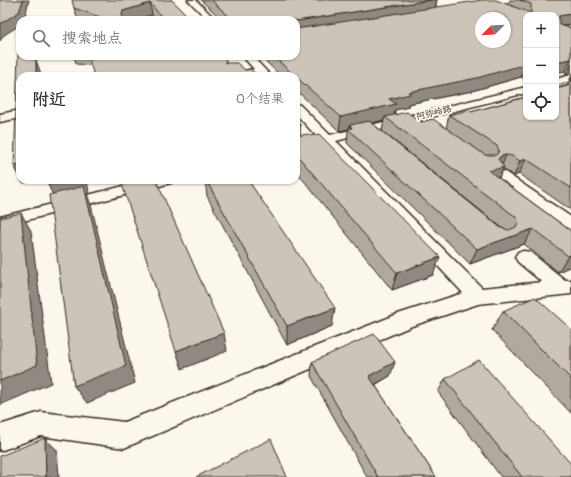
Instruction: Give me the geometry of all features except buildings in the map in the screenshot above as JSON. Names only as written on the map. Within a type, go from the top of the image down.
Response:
[{"type":"street","points":[[192,0],[208,16]]},
{"type":"street","points":[[559,29],[571,27]]},
{"type":"street","points":[[251,60],[263,72]]},
{"type":"street","points":[[559,81],[571,78]]},
{"type":"street","name":"阿弥岭路","points":[[300,146],[523,91]]},
{"type":"street","points":[[300,111],[478,296]]},
{"type":"street","points":[[0,118],[16,115]]},
{"type":"street","points":[[417,117],[429,126]]},
{"type":"street","points":[[370,129],[382,139]]},
{"type":"street","points":[[500,175],[571,225]]},
{"type":"street","points":[[0,222],[150,184]]},
{"type":"street","points":[[524,257],[566,288]]},
{"type":"street","points":[[0,438],[41,424],[124,435],[405,320],[478,296],[566,288]]}]
